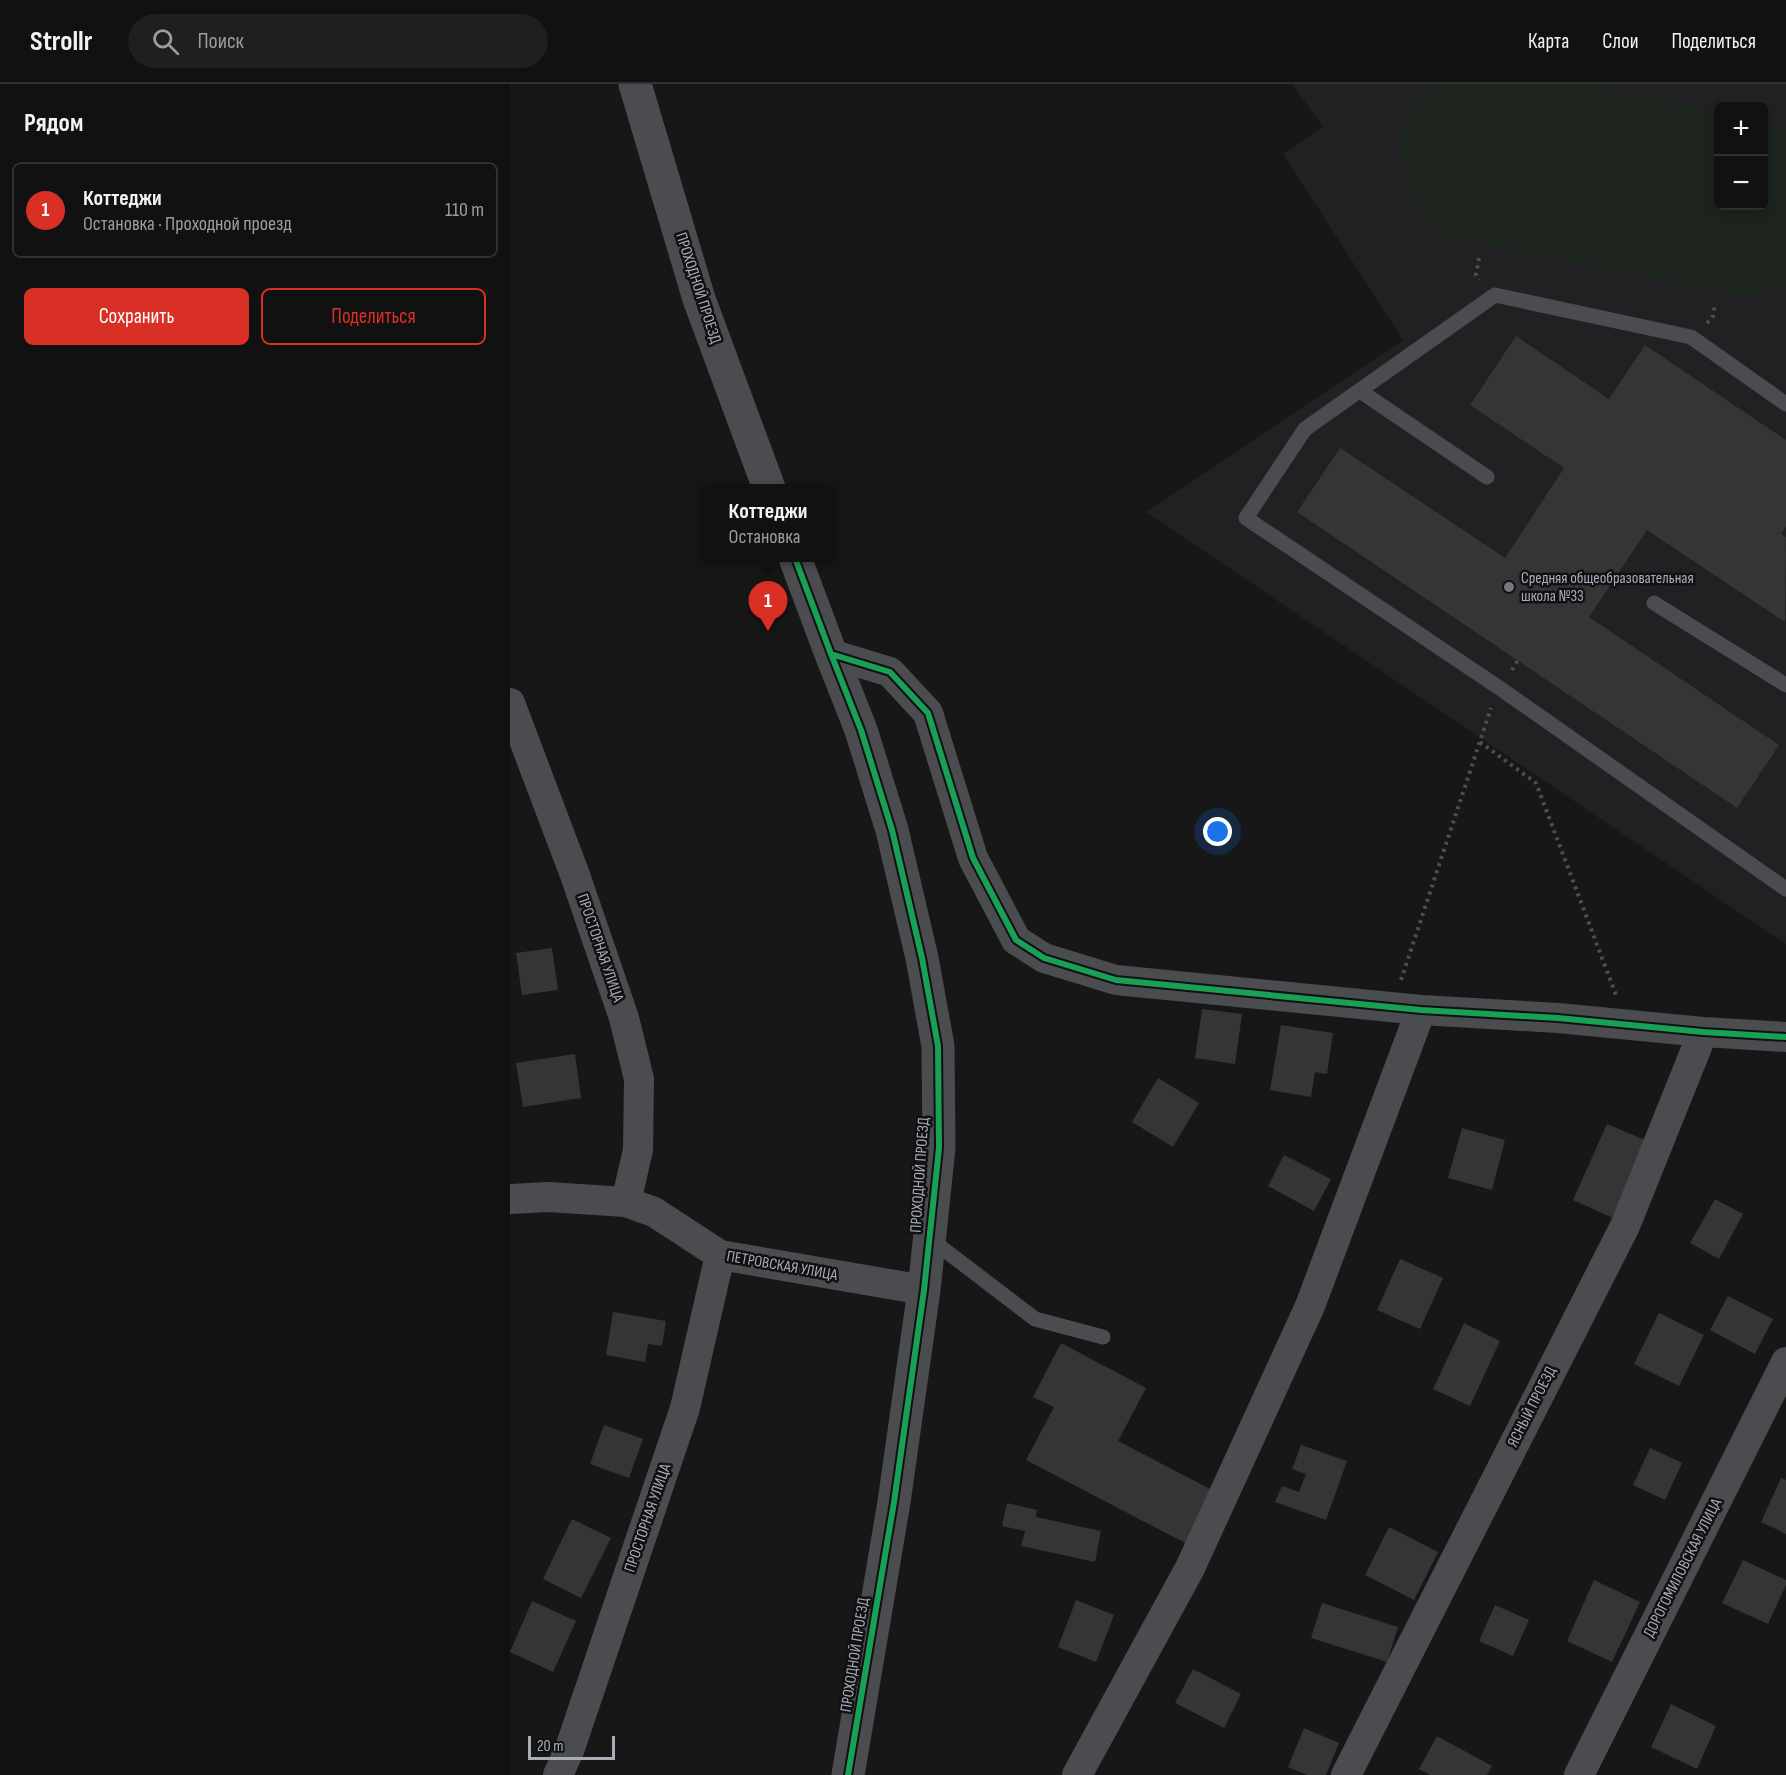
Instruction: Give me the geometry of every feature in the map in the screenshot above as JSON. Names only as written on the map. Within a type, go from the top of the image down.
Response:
[{"type":"street","name":"ПРОХОДНОЙ ПРОЕЗД","points":[[635,84],[699,299],[767,484]]},
{"type":"street","name":"ПРОХОДНОЙ ПРОЕЗД","points":[[796,562],[861,730],[892,830],[922,958],[938,1046],[939,1148],[924,1290],[894,1502],[848,1775]]},
{"type":"street","points":[[831,654],[890,672],[928,713],[973,858],[1016,940],[1044,958],[1116,980],[1407,1008],[1786,1037]]},
{"type":"street","name":"ПРОСТОРНАЯ УЛИЦА","points":[[510,703],[624,1018],[639,1079],[638,1150],[626,1202]]},
{"type":"street","points":[[1077,1775],[1190,1568],[1310,1306],[1407,1008]]},
{"type":"street","name":"ЯСНЫЙ ПРОЕЗД","points":[[1346,1775],[1625,1226],[1702,1032]]},
{"type":"street","name":"ПЕТРОВСКАЯ УЛИЦА","points":[[510,1199],[548,1197],[626,1202],[654,1212],[720,1255],[924,1290]]},
{"type":"street","name":"ПРОСТОРНАЯ УЛИЦА","points":[[558,1775],[570,1748],[685,1408],[720,1255]]},
{"type":"street","name":"ДОРОГОМИЛОВСКАЯ УЛИЦА","points":[[1580,1775],[1786,1362]]},
{"type":"lane","points":[[1786,404],[1690,337],[1495,295],[1305,429],[1246,518],[1501,689],[1786,889]]},
{"type":"lane","points":[[1360,391],[1487,477]]},
{"type":"lane","points":[[1654,603],[1786,685]]},
{"type":"lane","points":[[929,1238],[1035,1319],[1103,1337]]},
{"type":"path","points":[[1407,1008],[1480,742],[1494,700]]},
{"type":"path","points":[[1480,742],[1536,783],[1628,1025]]},
{"type":"shaded area","points":[[1292,84],[1786,84],[1786,944],[1146,512],[1403,340],[1283,154],[1323,127]]},
{"type":"shaded area","points":[[1436,84],[1589,84],[1714,110],[1714,210],[1768,210],[1768,121],[1786,127],[1786,285],[1775,291],[1742,297],[1460,240],[1439,233],[1416,207],[1404,177],[1398,150],[1407,114]]},
{"type":"building","name":"Средняя общеобразовательная школа №33","points":[[1516,336],[1609,399],[1645,345],[1786,440],[1786,527],[1781,534],[1786,537],[1785,622],[1647,530],[1589,617],[1779,745],[1737,808],[1297,512],[1340,448],[1505,558],[1564,468],[1470,405]]},
{"type":"building","points":[[552,948],[558,990],[522,995],[516,953]]},
{"type":"building","points":[[1202,1009],[1242,1014],[1235,1064],[1195,1058]]},
{"type":"building","points":[[1281,1025],[1333,1033],[1327,1074],[1315,1072],[1311,1097],[1270,1090]]},
{"type":"building","points":[[575,1054],[581,1098],[523,1107],[516,1063]]},
{"type":"building","points":[[1158,1078],[1199,1103],[1173,1147],[1132,1122]]},
{"type":"building","points":[[1607,1124],[1647,1141],[1613,1218],[1573,1200]]},
{"type":"building","points":[[1462,1128],[1505,1140],[1492,1190],[1448,1178]]},
{"type":"building","points":[[1284,1155],[1331,1179],[1314,1211],[1268,1186]]},
{"type":"building","points":[[1715,1199],[1743,1214],[1719,1259],[1690,1243]]},
{"type":"building","points":[[1400,1259],[1443,1278],[1420,1329],[1377,1310]]},
{"type":"building","points":[[1728,1296],[1773,1319],[1755,1354],[1710,1330]]},
{"type":"building","points":[[613,1312],[666,1321],[662,1346],[648,1344],[645,1362],[606,1355]]},
{"type":"building","points":[[1659,1313],[1704,1335],[1679,1386],[1634,1364]]},
{"type":"building","points":[[1464,1323],[1500,1341],[1470,1406],[1433,1389]]},
{"type":"building","points":[[1061,1343],[1146,1388],[1118,1441],[1214,1491],[1187,1544],[1026,1460],[1054,1407],[1033,1397]]},
{"type":"building","points":[[604,1425],[643,1439],[629,1478],[590,1464]]},
{"type":"building","points":[[1301,1445],[1347,1461],[1326,1520],[1275,1502],[1282,1486],[1299,1492],[1306,1474],[1292,1469]]},
{"type":"building","points":[[1650,1448],[1682,1463],[1665,1500],[1633,1485]]},
{"type":"building","points":[[1781,1478],[1786,1480],[1786,1534],[1761,1522]]},
{"type":"building","points":[[1007,1503],[1037,1510],[1036,1517],[1101,1531],[1095,1562],[1021,1546],[1025,1531],[1002,1526]]},
{"type":"building","points":[[572,1519],[611,1538],[581,1598],[543,1579]]},
{"type":"building","points":[[1389,1527],[1438,1552],[1414,1600],[1365,1575]]},
{"type":"building","points":[[1743,1560],[1786,1580],[1786,1585],[1768,1624],[1722,1603]]},
{"type":"building","points":[[1594,1580],[1640,1602],[1612,1662],[1567,1641]]},
{"type":"building","points":[[1076,1600],[1114,1615],[1096,1662],[1058,1647]]},
{"type":"building","points":[[532,1601],[576,1621],[553,1672],[510,1652]]},
{"type":"building","points":[[1322,1603],[1398,1627],[1387,1662],[1311,1638]]},
{"type":"building","points":[[1495,1605],[1529,1620],[1513,1656],[1479,1641]]},
{"type":"building","points":[[1193,1669],[1241,1694],[1224,1728],[1175,1703]]},
{"type":"building","points":[[1671,1704],[1716,1726],[1697,1769],[1651,1747]]},
{"type":"building","points":[[1304,1728],[1339,1743],[1326,1775],[1307,1775],[1288,1767]]},
{"type":"building","points":[[1437,1736],[1492,1766],[1487,1775],[1430,1775],[1419,1769]]},
{"type":"cycle path","points":[[796,562],[861,730],[892,830],[922,958],[938,1046],[939,1148],[924,1290],[894,1502],[848,1775]]},
{"type":"cycle path","points":[[831,654],[890,672],[928,713],[973,858],[1016,940],[1044,958],[1116,980],[1421,1010],[1558,1018],[1703,1032],[1786,1037]]},
{"type":"place","name":"Средняя общеобразовательная школа №33","points":[[1509,587]]},
{"type":"place","name":"Коттеджи","points":[[768,631]]}]
